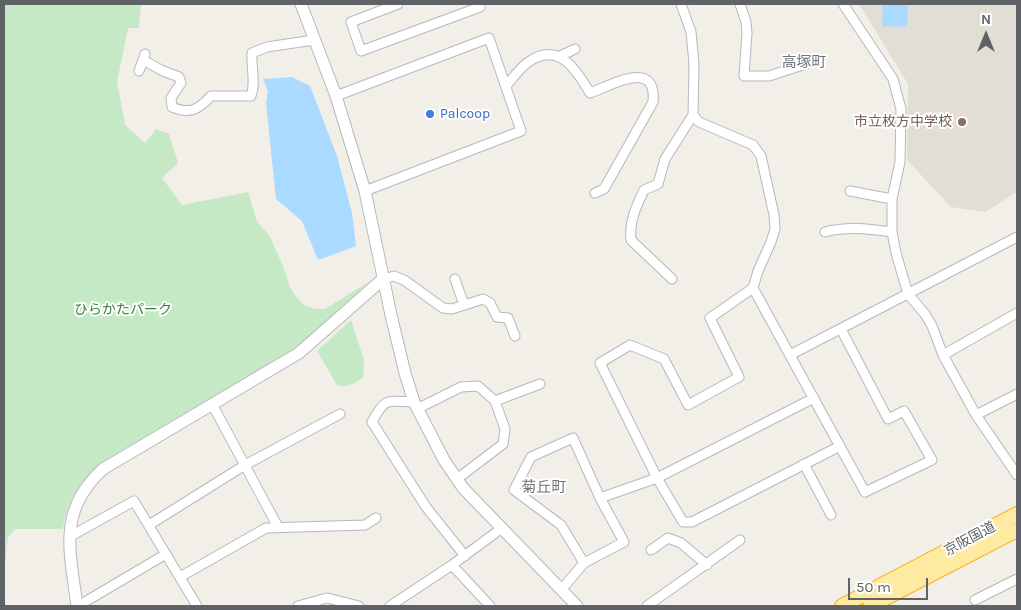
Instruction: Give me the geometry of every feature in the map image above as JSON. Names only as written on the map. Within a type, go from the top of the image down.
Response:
[{"type":"highway","name":"京阪国道","points":[[842,606],[1017,514]]},
{"type":"highway","name":"京阪国道","points":[[870,606],[1017,530]]},
{"type":"street","points":[[301,4],[336,96],[365,191],[383,279],[405,373],[415,406],[434,444],[463,488],[577,606]]},
{"type":"street","points":[[398,4],[383,6],[351,22],[362,50],[480,7],[479,4]]},
{"type":"street","points":[[672,280],[632,240],[630,228],[644,190],[658,184],[665,158],[693,114],[694,64],[691,32],[681,4]]},
{"type":"street","points":[[740,4],[746,22],[747,33],[744,76],[769,76],[816,61]]},
{"type":"street","points":[[843,4],[893,78],[902,109],[900,162],[892,199],[892,232],[908,294],[925,314],[932,326],[943,355],[976,416],[1017,475]]},
{"type":"street","points":[[336,96],[489,38],[521,131],[365,191]]},
{"type":"street","points":[[140,72],[144,57],[163,71],[179,77],[181,83],[171,98],[172,107],[181,111],[200,108],[211,96],[251,96],[253,89],[252,53],[267,47],[314,40]]},
{"type":"street","points":[[560,56],[575,49]]},
{"type":"street","points":[[506,86],[526,64],[536,57],[552,55],[565,58],[578,73],[590,93],[634,77],[642,77],[650,81],[654,90],[653,102],[604,189],[596,193]]},
{"type":"street","points":[[693,114],[699,122],[753,145],[761,156],[772,201],[774,229],[771,242],[758,271],[753,288],[710,318],[738,377],[688,405],[664,358],[630,345],[600,363],[657,478],[682,522],[692,522],[840,446]]},
{"type":"street","points":[[850,191],[892,199]]},
{"type":"street","points":[[825,232],[836,229],[863,228],[892,232]]},
{"type":"street","points":[[790,355],[1017,237]]},
{"type":"street","points":[[166,554],[78,606],[69,554],[69,538],[72,516],[80,495],[91,480],[103,469],[299,353],[383,279],[394,276],[404,280],[443,308],[452,309],[483,299],[490,303],[497,317],[508,318],[515,336]]},
{"type":"street","points":[[455,280],[464,305]]},
{"type":"street","points":[[753,288],[865,492],[932,460],[904,411],[888,419],[841,329]]},
{"type":"street","points":[[943,355],[1017,313]]},
{"type":"street","points":[[495,401],[540,384]]},
{"type":"street","points":[[457,479],[503,444],[505,430],[495,401],[478,386],[461,388],[415,406],[390,401],[382,405],[372,422],[426,507],[465,556]]},
{"type":"street","points":[[976,416],[1017,394]]},
{"type":"street","points":[[600,498],[657,478],[814,398]]},
{"type":"street","points":[[212,404],[278,527]]},
{"type":"street","points":[[149,525],[245,465],[340,414]]},
{"type":"street","points":[[561,590],[584,563],[624,542],[600,498],[573,438],[532,458],[514,490],[561,525],[584,563]]},
{"type":"street","points":[[804,464],[831,516]]},
{"type":"street","points":[[69,538],[134,501],[197,606]]},
{"type":"street","points":[[180,577],[266,528],[365,525],[376,518]]},
{"type":"street","points":[[390,606],[452,566],[502,528]]},
{"type":"street","points":[[651,550],[668,538],[681,543],[706,565]]},
{"type":"street","points":[[647,606],[740,540]]},
{"type":"street","points":[[452,566],[490,606]]},
{"type":"street","points":[[975,600],[1017,579]]},
{"type":"street","points":[[989,593],[994,602]]},
{"type":"street","points":[[298,606],[327,598],[359,606]]},
{"type":"shaded area","name":"市立枚方中学校","points":[[859,4],[1017,4],[1017,192],[985,212],[951,207],[907,160],[908,84]]},
{"type":"green space","name":"ひらかたパーク","points":[[4,4],[141,4],[139,28],[128,28],[117,82],[125,125],[145,143],[156,129],[169,134],[178,163],[162,178],[182,205],[248,192],[257,221],[270,237],[290,287],[304,305],[315,309],[325,309],[370,281],[297,348],[105,460],[89,474],[77,490],[68,508],[63,529],[15,529],[8,537],[4,572]]},
{"type":"green space","points":[[351,320],[364,360],[363,378],[357,382],[341,386],[337,385],[317,351]]},
{"type":"water","points":[[883,4],[908,4],[907,27],[882,26]]},
{"type":"water","points":[[292,77],[310,86],[337,156],[352,213],[356,246],[318,260],[302,221],[276,199],[266,103],[268,91],[263,79]]},
{"type":"place","name":"Palcoop","points":[[430,114]]},
{"type":"place","name":"市立枚方中学校","points":[[962,122]]},
{"type":"district","name":"高塚町","points":[[804,63]]},
{"type":"district","name":"菊丘町","points":[[544,488]]}]
